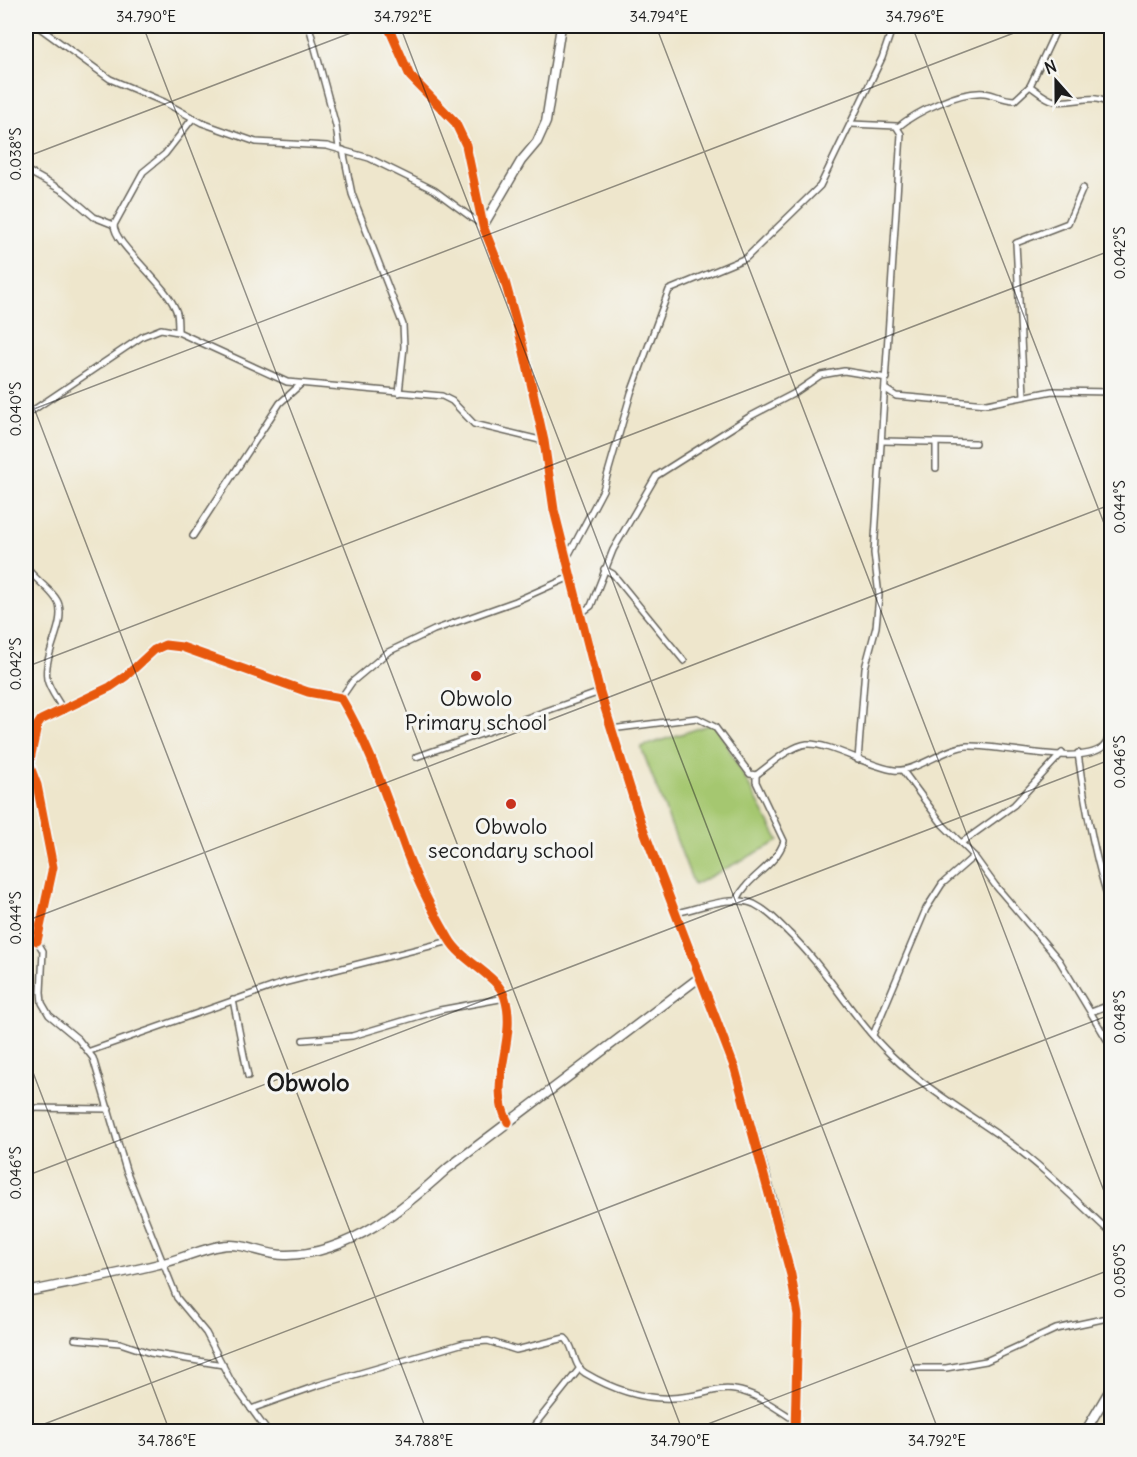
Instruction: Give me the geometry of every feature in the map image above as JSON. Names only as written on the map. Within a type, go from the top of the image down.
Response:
[{"type":"street","points":[[37,26],[110,79],[164,102],[228,134],[256,142],[341,149],[369,158],[419,181],[483,226]]},
{"type":"street","points":[[309,26],[358,213],[403,325],[404,347],[399,393]]},
{"type":"street","points":[[388,26],[410,76],[441,106],[459,130],[466,145],[483,226],[504,278],[544,441],[554,510],[600,692],[641,823],[735,1069],[791,1275],[798,1315],[795,1431]]},
{"type":"street","points":[[483,226],[546,122],[561,26]]},
{"type":"street","points":[[566,559],[603,490],[631,393],[669,291],[746,258],[820,186],[882,58],[893,26]]},
{"type":"street","points":[[851,124],[897,128],[913,115],[971,93],[987,93],[1000,100],[1015,100],[1030,86],[1058,26]]},
{"type":"street","points":[[1030,86],[1054,101],[1094,98],[1103,99],[1112,106]]},
{"type":"street","points":[[178,332],[177,314],[170,299],[155,277],[117,236],[114,225],[143,172],[165,154],[193,118]]},
{"type":"street","points":[[858,760],[865,668],[876,627],[879,596],[874,553],[887,390],[901,134],[897,128]]},
{"type":"street","points":[[26,170],[65,192],[94,217],[114,225]]},
{"type":"street","points":[[1024,395],[1016,243],[1068,223],[1083,188]]},
{"type":"street","points":[[26,415],[143,336],[161,329],[178,332],[287,381],[442,396],[452,401],[474,424],[544,441]]},
{"type":"street","points":[[580,614],[591,606],[604,569],[649,484],[665,470],[821,375],[844,371],[887,378]]},
{"type":"street","points":[[193,536],[280,403],[300,384]]},
{"type":"street","points":[[887,390],[896,396],[987,404],[1052,391],[1111,392],[1112,430]]},
{"type":"street","points":[[882,441],[936,444],[975,443]]},
{"type":"street","points":[[936,444],[936,468]]},
{"type":"street","points":[[26,567],[34,579],[54,596],[60,606],[46,669],[47,682],[62,708]]},
{"type":"street","points":[[604,569],[613,574],[684,661]]},
{"type":"street","points":[[341,698],[352,682],[388,652],[434,630],[516,601],[570,577]]},
{"type":"street","points":[[37,941],[53,867],[37,785],[29,765],[30,752],[37,726],[41,720],[110,687],[126,676],[154,650],[165,645],[182,647],[308,692],[341,698]]},
{"type":"street","points":[[416,757],[600,692]]},
{"type":"street","points":[[341,698],[376,767],[402,842],[450,941],[468,962],[501,989],[505,998],[508,1033],[499,1102],[508,1122]]},
{"type":"street","points":[[903,771],[938,754],[966,746],[1030,753],[1078,753],[1104,747],[1109,740],[1112,717]]},
{"type":"street","points":[[611,729],[697,718],[715,727],[750,774],[756,775],[806,744],[818,745],[858,760],[903,771],[974,856],[995,885],[1052,951],[1092,1012],[1112,1048]]},
{"type":"street","points":[[961,843],[1014,806],[1062,753]]},
{"type":"street","points":[[1078,753],[1088,822],[1100,875],[1112,912]]},
{"type":"street","points":[[737,900],[744,885],[773,864],[784,840],[756,782],[756,775]]},
{"type":"street","points":[[873,1035],[926,909],[942,884],[974,856]]},
{"type":"street","points":[[675,913],[737,900],[752,903],[768,913],[809,952],[873,1035],[930,1090],[1007,1141],[1047,1172],[1112,1234]]},
{"type":"street","points":[[26,931],[37,941],[43,951],[42,1003],[56,1023],[90,1051],[126,1170],[161,1264],[177,1298],[206,1333],[223,1365],[268,1431]]},
{"type":"street","points":[[90,1051],[282,983],[450,941]]},
{"type":"street","points":[[26,1292],[161,1264],[221,1246],[243,1245],[265,1254],[288,1256],[312,1253],[343,1241],[379,1224],[409,1204],[448,1168],[700,977]]},
{"type":"street","points":[[303,1040],[352,1036],[440,1010],[505,998]]},
{"type":"street","points":[[233,1000],[248,1076]]},
{"type":"street","points":[[1092,1012],[1112,1004]]},
{"type":"street","points":[[26,1108],[109,1109]]},
{"type":"street","points":[[915,1368],[946,1368],[986,1361],[1056,1329],[1112,1317]]},
{"type":"street","points":[[251,1409],[345,1377],[478,1340],[516,1350],[565,1338],[579,1368],[633,1394],[650,1398],[672,1399],[711,1390],[733,1389],[752,1394],[796,1421]]},
{"type":"street","points":[[75,1339],[120,1343],[150,1353],[223,1365]]},
{"type":"street","points":[[529,1431],[579,1368]]},
{"type":"street","points":[[1085,1431],[1112,1386]]},
{"type":"street","points":[[26,1427],[55,1431]]},
{"type":"green space","points":[[715,723],[779,841],[694,885],[641,747]]},
{"type":"cycle path","points":[[388,26],[410,76],[455,122],[466,145],[483,226],[504,278],[522,343],[544,441],[554,510],[600,692],[641,823],[735,1069],[791,1275],[798,1315],[795,1432]]},
{"type":"cycle path","points":[[37,941],[53,867],[37,785],[29,764],[37,726],[41,720],[110,687],[126,676],[154,650],[165,645],[182,647],[308,692],[341,698],[382,785],[423,891],[449,939],[462,955],[495,982],[505,998],[508,1030],[500,1092],[502,1107],[508,1122]]},
{"type":"place","name":"Obwolo Primary school","points":[[476,676]]},
{"type":"place","name":"Obwolo secondary school","points":[[511,804]]},
{"type":"district","name":"Obwolo","points":[[308,1082]]}]
